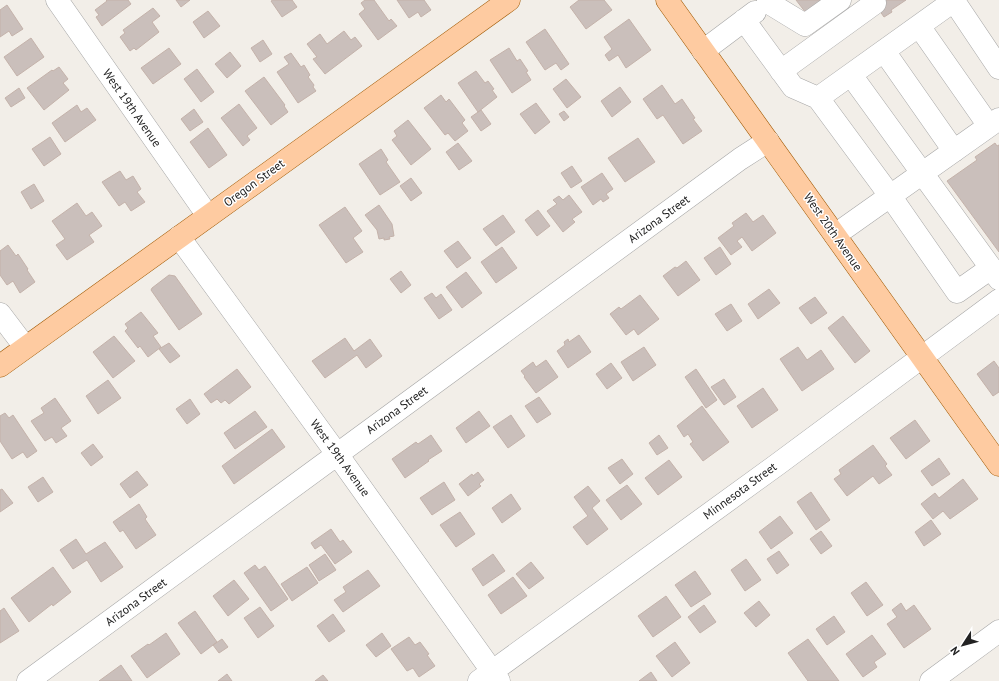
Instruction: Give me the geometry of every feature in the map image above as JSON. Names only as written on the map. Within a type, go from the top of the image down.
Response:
[{"type":"main road","name":"Oregon Street","points":[[0,366],[509,0]]},
{"type":"main road","name":"West 20th Avenue","points":[[667,0],[999,465]]},
{"type":"street","name":"West 19th Avenue","points":[[57,0],[208,216]]},
{"type":"street","points":[[703,51],[744,20],[776,3],[805,25],[840,0]]},
{"type":"street","points":[[818,98],[954,0],[999,68]]},
{"type":"street","points":[[781,71],[875,3]]},
{"type":"street","points":[[744,20],[793,87],[818,98],[891,196],[957,292],[995,273],[851,75]]},
{"type":"street","points":[[835,235],[994,123],[919,26]]},
{"type":"street","points":[[884,51],[954,150]]},
{"type":"street","name":"Arizona Street","points":[[28,681],[740,159],[768,141]]},
{"type":"street","name":"West 19th Avenue","points":[[179,237],[337,454],[490,678]]},
{"type":"street","name":"Minnesota Street","points":[[490,678],[999,300]]},
{"type":"street","points":[[0,314],[25,347]]},
{"type":"street","points":[[931,681],[999,631]]},
{"type":"building","points":[[106,0],[128,0],[131,4],[102,26],[96,17],[99,15],[95,10],[107,1]]},
{"type":"building","points":[[176,0],[190,0],[181,7]]},
{"type":"building","points":[[292,0],[297,7],[282,17],[271,1]]},
{"type":"building","points":[[365,0],[374,0],[389,21],[391,19],[397,26],[378,40],[359,14],[365,9],[361,3]]},
{"type":"building","points":[[397,0],[424,0],[431,10],[421,17],[418,12],[409,18]]},
{"type":"building","points":[[579,0],[604,0],[612,10],[586,29],[570,7]]},
{"type":"building","points":[[796,0],[825,0],[806,13]]},
{"type":"building","points":[[872,0],[906,0],[891,10],[892,12],[884,17]]},
{"type":"building","points":[[7,5],[23,29],[12,36],[9,31],[0,37],[0,10]]},
{"type":"building","points":[[153,8],[160,16],[152,22],[159,32],[136,50],[134,48],[130,51],[120,37],[125,33],[123,30]]},
{"type":"building","points":[[208,11],[220,26],[204,38],[193,22]]},
{"type":"building","points":[[629,19],[651,50],[626,68],[618,55],[609,61],[605,55],[612,49],[604,37]]},
{"type":"building","points":[[545,29],[569,64],[561,70],[556,63],[545,70],[526,42]]},
{"type":"building","points":[[344,31],[351,40],[355,37],[362,46],[325,74],[313,59],[317,57],[307,44],[320,34],[327,44]]},
{"type":"building","points":[[31,38],[44,57],[17,76],[4,57]]},
{"type":"building","points":[[263,40],[272,54],[260,62],[251,48]]},
{"type":"building","points":[[169,48],[181,64],[153,84],[141,68]]},
{"type":"building","points":[[509,48],[517,61],[520,59],[528,71],[526,72],[531,80],[512,93],[490,60]]},
{"type":"building","points":[[230,52],[241,66],[227,78],[215,64]]},
{"type":"building","points":[[291,53],[301,67],[304,65],[310,75],[308,77],[314,85],[313,87],[316,91],[298,103],[277,72],[289,64],[284,57]]},
{"type":"building","points":[[59,67],[68,79],[63,83],[69,90],[44,110],[27,88],[52,70],[53,71]]},
{"type":"building","points":[[197,69],[214,92],[201,102],[184,79]]},
{"type":"building","points":[[476,71],[485,83],[488,81],[494,89],[492,90],[497,97],[478,112],[458,83]]},
{"type":"building","points":[[264,77],[285,105],[284,106],[288,112],[271,125],[245,91]]},
{"type":"building","points":[[566,79],[581,97],[567,108],[553,89]]},
{"type":"building","points":[[662,85],[675,104],[682,99],[695,118],[693,119],[702,131],[683,144],[663,115],[657,119],[643,99]]},
{"type":"building","points":[[620,87],[631,102],[612,117],[601,101]]},
{"type":"building","points":[[19,88],[25,98],[11,107],[5,98]]},
{"type":"building","points":[[441,95],[446,102],[449,99],[465,120],[462,123],[468,131],[455,141],[448,133],[445,135],[424,108]]},
{"type":"building","points":[[536,103],[550,122],[535,134],[520,114]]},
{"type":"building","points":[[239,104],[257,128],[247,136],[250,140],[243,146],[221,118]]},
{"type":"building","points":[[77,105],[81,112],[87,108],[96,120],[65,142],[52,123]]},
{"type":"building","points":[[194,109],[203,122],[190,131],[181,119]]},
{"type":"building","points":[[481,110],[491,124],[481,131],[471,117]]},
{"type":"building","points":[[564,111],[569,117],[564,121],[559,114]]},
{"type":"building","points":[[408,120],[431,149],[411,165],[392,140],[397,136],[394,131]]},
{"type":"building","points":[[208,128],[227,155],[209,168],[190,142]]},
{"type":"building","points":[[50,137],[61,154],[44,166],[32,149]]},
{"type":"building","points":[[638,138],[655,162],[625,182],[608,158]]},
{"type":"building","points":[[458,143],[472,161],[459,170],[446,152]]},
{"type":"building","points":[[995,143],[997,146],[999,145],[999,252],[947,181],[977,160],[975,157]]},
{"type":"building","points":[[381,149],[388,160],[386,162],[400,182],[380,195],[359,164]]},
{"type":"building","points":[[572,166],[582,181],[571,188],[561,173]]},
{"type":"building","points":[[120,171],[126,180],[133,176],[141,189],[137,192],[145,202],[131,211],[125,202],[119,206],[102,182]]},
{"type":"building","points":[[602,173],[613,189],[606,194],[609,198],[603,202],[601,199],[593,205],[581,187]]},
{"type":"building","points":[[411,178],[422,193],[411,201],[400,186]]},
{"type":"building","points":[[34,184],[44,201],[31,209],[21,192]]},
{"type":"building","points":[[569,195],[582,212],[572,219],[575,222],[563,232],[547,211],[557,204],[553,200],[559,196],[563,200]]},
{"type":"building","points":[[77,203],[86,216],[92,212],[102,226],[89,235],[94,242],[67,260],[56,245],[65,239],[52,221]]},
{"type":"building","points":[[379,205],[392,224],[394,236],[389,237],[390,239],[379,239],[377,230],[365,215]]},
{"type":"building","points":[[345,207],[362,231],[353,238],[363,252],[346,263],[319,225]]},
{"type":"building","points":[[538,210],[550,226],[537,236],[525,220]]},
{"type":"building","points":[[746,213],[753,222],[763,215],[776,233],[752,251],[742,237],[737,241],[742,247],[731,255],[718,238],[734,226],[732,223]]},
{"type":"building","points":[[503,215],[515,232],[496,246],[483,229]]},
{"type":"building","points":[[458,241],[471,258],[457,268],[444,251]]},
{"type":"building","points":[[8,245],[16,256],[18,254],[35,282],[20,293],[13,281],[7,285],[0,275],[0,251]]},
{"type":"building","points":[[502,247],[517,268],[496,283],[481,262]]},
{"type":"building","points":[[720,247],[731,264],[716,275],[704,258]]},
{"type":"building","points":[[686,261],[700,280],[678,296],[663,276]]},
{"type":"building","points":[[401,271],[411,285],[401,293],[390,279]]},
{"type":"building","points":[[466,272],[482,293],[462,308],[446,287]]},
{"type":"building","points":[[169,275],[175,276],[202,314],[179,330],[151,290]]},
{"type":"building","points":[[769,289],[780,303],[758,319],[748,304]]},
{"type":"building","points":[[432,293],[436,298],[441,294],[452,310],[439,319],[424,298]]},
{"type":"building","points":[[640,295],[659,319],[638,335],[634,329],[626,335],[610,314],[619,307],[621,309]]},
{"type":"building","points":[[815,297],[827,313],[811,324],[799,308]]},
{"type":"building","points":[[731,304],[742,321],[727,331],[715,314]]},
{"type":"building","points":[[141,312],[158,333],[153,336],[161,347],[148,357],[140,346],[138,348],[125,331],[128,328],[125,324]]},
{"type":"building","points":[[843,316],[870,351],[855,363],[828,328]]},
{"type":"building","points":[[579,335],[591,352],[568,368],[557,351],[565,345],[564,342],[568,339],[569,342]]},
{"type":"building","points":[[114,336],[135,361],[113,378],[93,352]]},
{"type":"building","points":[[345,338],[354,351],[370,339],[382,356],[366,368],[357,355],[325,378],[312,361]]},
{"type":"building","points":[[169,343],[180,356],[170,363],[159,349]]},
{"type":"building","points":[[644,347],[656,365],[633,381],[621,362]]},
{"type":"building","points":[[798,347],[807,360],[821,350],[834,369],[802,391],[780,359]]},
{"type":"building","points":[[546,360],[558,377],[536,393],[521,371],[533,362],[536,367]]},
{"type":"building","points":[[994,361],[999,368],[999,392],[993,396],[977,374]]},
{"type":"building","points":[[611,363],[622,378],[607,389],[596,374]]},
{"type":"building","points":[[237,369],[251,387],[229,404],[225,400],[221,403],[217,399],[211,403],[204,394]]},
{"type":"building","points":[[696,369],[717,400],[706,408],[685,377]]},
{"type":"building","points":[[724,379],[736,397],[724,405],[711,387]]},
{"type":"building","points":[[108,380],[121,398],[98,414],[86,396]]},
{"type":"building","points":[[763,388],[778,410],[752,428],[737,406]]},
{"type":"building","points":[[539,397],[551,414],[537,423],[525,406]]},
{"type":"building","points":[[55,398],[71,421],[61,428],[67,436],[56,443],[52,437],[45,441],[31,421],[44,413],[41,408]]},
{"type":"building","points":[[190,399],[200,414],[187,424],[176,409]]},
{"type":"building","points":[[702,406],[729,442],[703,461],[690,444],[693,442],[688,434],[684,437],[677,426]]},
{"type":"building","points":[[255,411],[267,427],[235,449],[224,433]]},
{"type":"building","points":[[479,411],[490,426],[466,443],[456,428]]},
{"type":"building","points":[[5,413],[9,418],[13,415],[37,451],[27,458],[23,452],[12,459],[0,441],[0,416]]},
{"type":"building","points":[[511,415],[525,436],[508,448],[493,427]]},
{"type":"building","points":[[915,420],[930,441],[906,459],[890,438]]},
{"type":"building","points":[[272,429],[285,447],[234,484],[222,466]]},
{"type":"building","points":[[431,435],[442,451],[405,478],[392,459],[416,442],[418,444]]},
{"type":"building","points":[[659,435],[668,448],[657,455],[649,443]]},
{"type":"building","points":[[93,444],[103,457],[91,466],[81,453]]},
{"type":"building","points":[[873,445],[887,464],[885,466],[892,475],[879,484],[873,476],[847,496],[834,479],[841,474],[839,470]]},
{"type":"building","points":[[939,458],[950,474],[932,486],[921,471]]},
{"type":"building","points":[[622,459],[633,474],[620,484],[608,468]]},
{"type":"building","points":[[669,460],[682,477],[658,495],[645,478]]},
{"type":"building","points":[[137,471],[148,485],[130,498],[120,484]]},
{"type":"building","points":[[478,472],[484,480],[479,484],[481,486],[468,496],[459,484],[472,474],[473,476]]},
{"type":"building","points":[[43,477],[53,492],[38,502],[28,487]]},
{"type":"building","points":[[963,479],[978,499],[950,519],[943,511],[933,519],[921,504],[935,493],[939,498]]},
{"type":"building","points":[[444,482],[455,500],[432,515],[420,498]]},
{"type":"building","points":[[627,485],[642,504],[621,520],[606,500]]},
{"type":"building","points":[[588,486],[600,501],[592,508],[608,529],[587,545],[573,527],[588,516],[574,497]]},
{"type":"building","points":[[2,489],[13,503],[0,512],[0,490]]},
{"type":"building","points":[[811,492],[830,520],[816,530],[797,502]]},
{"type":"building","points":[[511,494],[521,509],[502,523],[492,508]]},
{"type":"building","points":[[139,504],[147,517],[145,519],[156,535],[136,549],[123,530],[120,532],[113,522]]},
{"type":"building","points":[[460,512],[475,534],[456,547],[440,525]]},
{"type":"building","points":[[780,516],[793,533],[771,549],[759,532]]},
{"type":"building","points":[[931,520],[941,534],[924,546],[915,532]]},
{"type":"building","points":[[331,529],[340,542],[343,540],[352,552],[335,564],[321,545],[315,549],[311,543]]},
{"type":"building","points":[[821,531],[832,546],[821,554],[810,539]]},
{"type":"building","points":[[76,539],[86,554],[105,542],[123,567],[101,582],[87,560],[73,569],[60,550]]},
{"type":"building","points":[[779,551],[789,565],[777,574],[767,559]]},
{"type":"building","points":[[325,554],[336,570],[319,581],[309,565]]},
{"type":"building","points":[[493,554],[505,571],[483,586],[472,569]]},
{"type":"building","points":[[746,559],[761,580],[745,591],[731,570]]},
{"type":"building","points":[[531,562],[544,578],[529,589],[516,574]]},
{"type":"building","points":[[255,565],[259,570],[265,566],[288,599],[271,611],[244,573]]},
{"type":"building","points":[[53,567],[71,592],[53,606],[52,604],[29,622],[11,598]]},
{"type":"building","points":[[307,567],[318,583],[292,601],[281,584]]},
{"type":"building","points":[[368,570],[380,586],[343,612],[334,600],[346,592],[343,587]]},
{"type":"building","points":[[695,571],[711,594],[691,607],[675,585]]},
{"type":"building","points":[[513,577],[527,596],[501,614],[488,595]]},
{"type":"building","points":[[234,580],[249,599],[228,616],[213,596]]},
{"type":"building","points":[[866,582],[883,605],[867,616],[851,593]]},
{"type":"building","points":[[666,596],[681,617],[653,637],[638,616]]},
{"type":"building","points":[[759,601],[770,615],[756,627],[744,613]]},
{"type":"building","points":[[901,603],[906,611],[914,605],[931,629],[904,648],[887,624],[897,617],[892,610]]},
{"type":"building","points":[[704,605],[716,622],[700,633],[688,617]]},
{"type":"building","points":[[260,607],[274,626],[258,638],[244,618]]},
{"type":"building","points":[[4,608],[19,631],[0,643],[0,611]]},
{"type":"building","points":[[195,611],[217,642],[201,654],[178,623]]},
{"type":"building","points":[[333,614],[345,631],[329,642],[317,626]]},
{"type":"building","points":[[834,616],[845,632],[827,645],[816,629]]},
{"type":"building","points":[[166,633],[180,654],[147,678],[131,656]]},
{"type":"building","points":[[382,633],[391,646],[376,657],[366,645]]},
{"type":"building","points":[[872,635],[886,654],[874,662],[877,667],[863,677],[846,654]]},
{"type":"building","points":[[409,637],[415,645],[420,642],[429,654],[427,655],[435,666],[419,677],[413,668],[407,671],[391,649]]},
{"type":"building","points":[[222,639],[228,647],[219,653],[213,645]]},
{"type":"building","points":[[808,639],[839,681],[808,681],[788,653]]},
{"type":"building","points":[[675,642],[690,663],[672,677],[656,656]]},
{"type":"building","points":[[121,665],[132,681],[99,681]]},
{"type":"building","points":[[651,672],[657,681],[639,681]]},
{"type":"building","points":[[227,674],[232,681],[218,681]]},
{"type":"building","points":[[323,675],[328,681],[315,681]]}]
